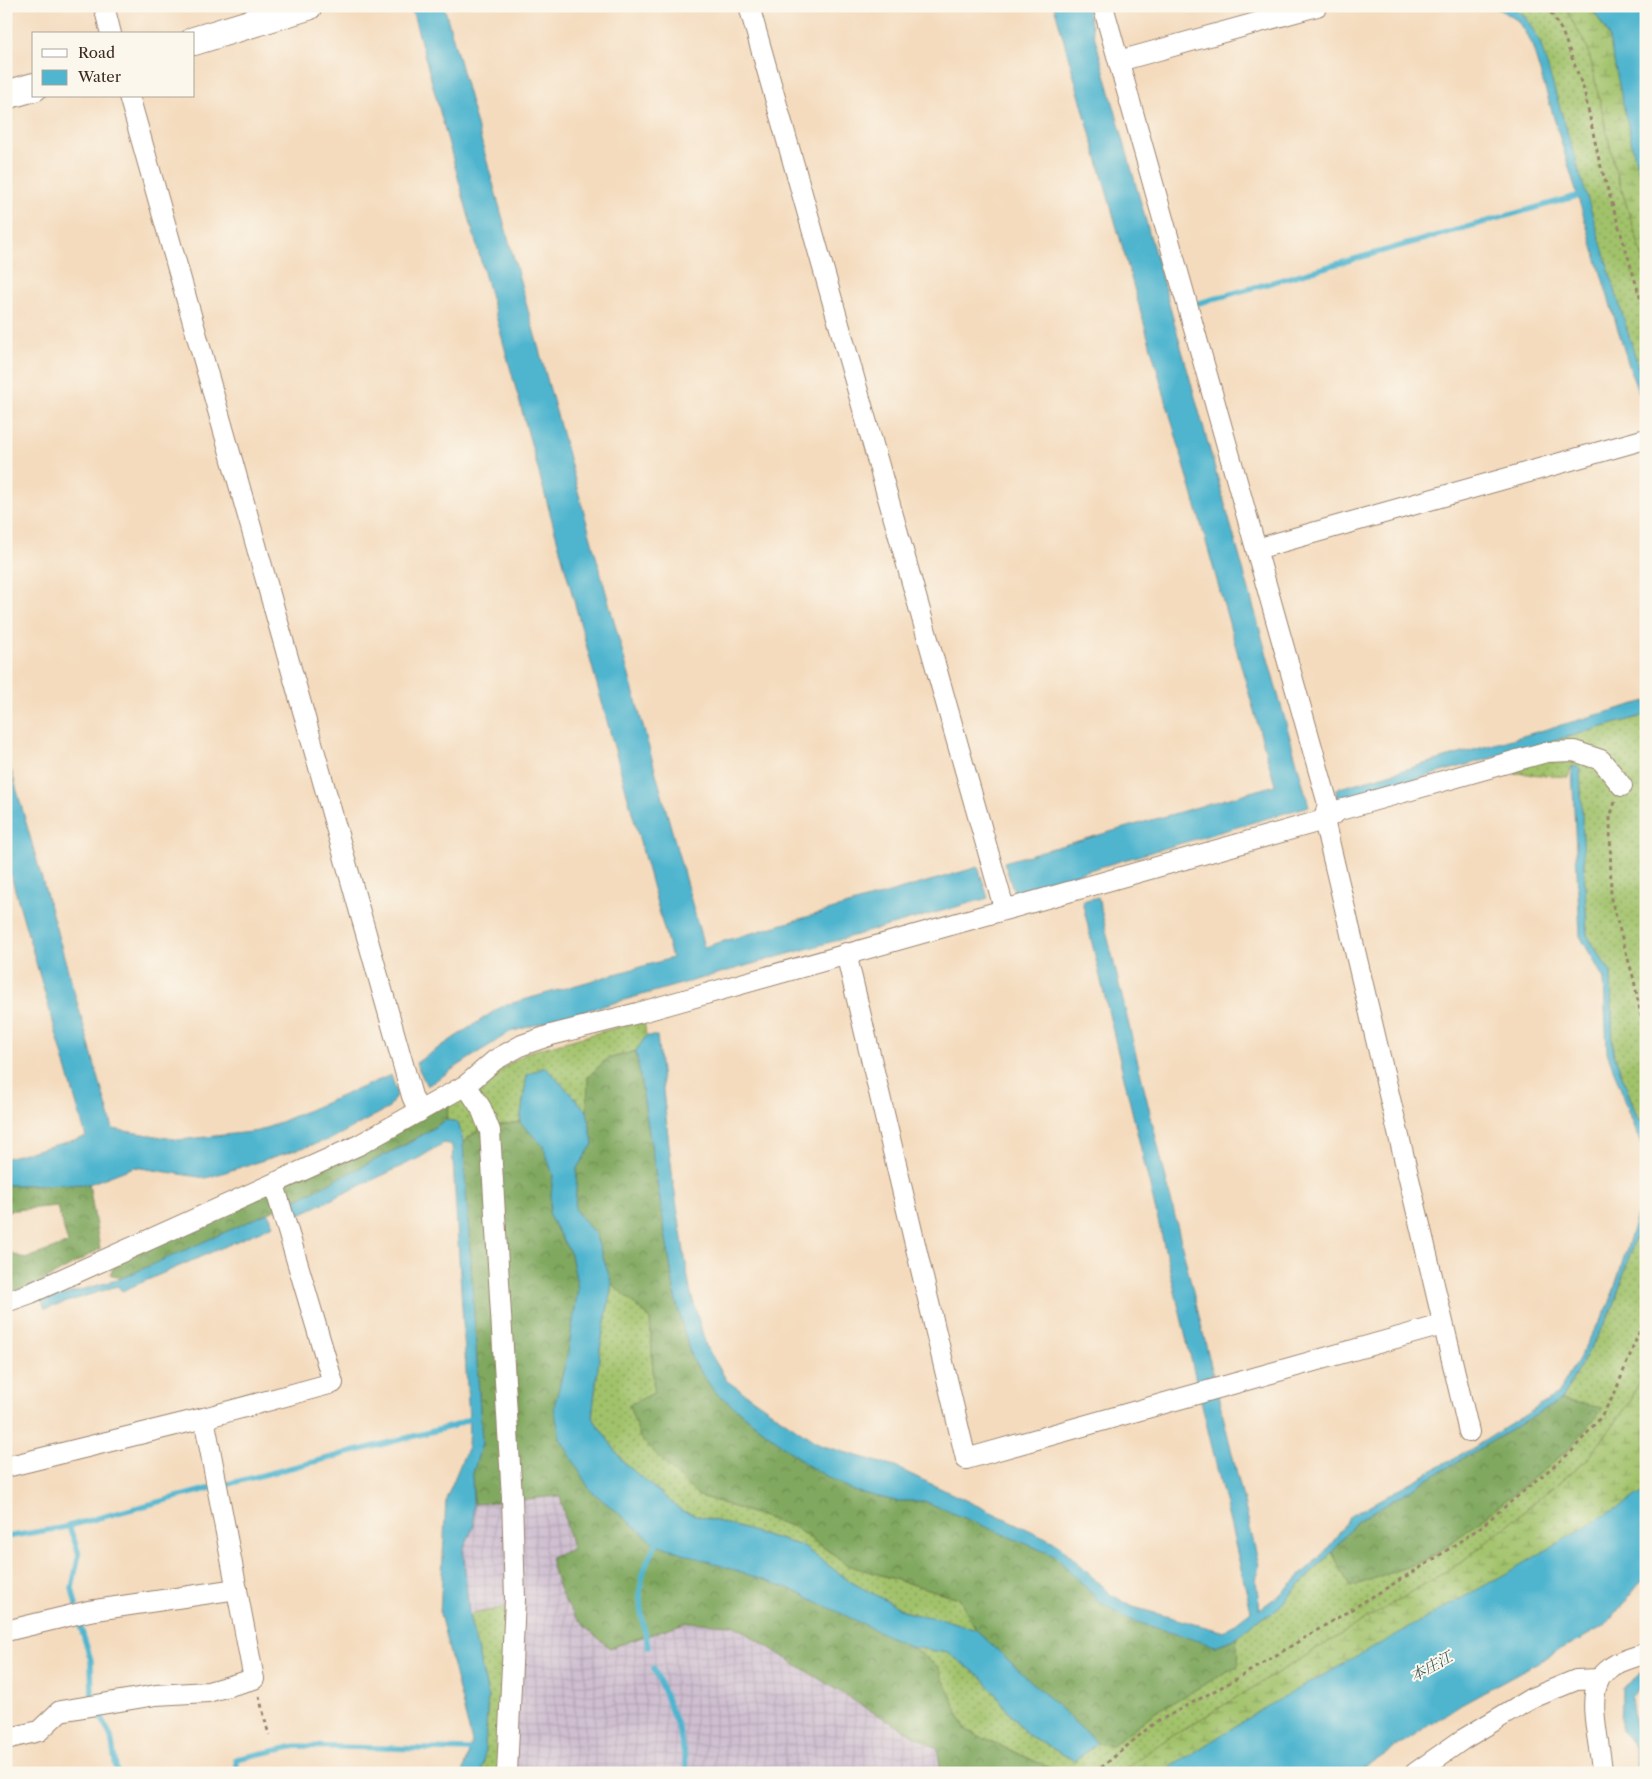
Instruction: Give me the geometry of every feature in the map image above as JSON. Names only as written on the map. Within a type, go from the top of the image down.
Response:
[{"type":"street","points":[[104,6],[111,32]]},
{"type":"street","points":[[195,40],[308,6]]},
{"type":"street","points":[[749,6],[1004,908]]},
{"type":"street","points":[[1103,6],[1328,804],[1324,820],[1442,1325],[1469,1432]]},
{"type":"street","points":[[1119,61],[1317,6]]},
{"type":"street","points":[[6,95],[32,88]]},
{"type":"street","points":[[130,98],[412,1096],[419,1112]]},
{"type":"street","points":[[1256,550],[1642,440]]},
{"type":"street","points":[[6,1302],[31,1293],[359,1146],[466,1085],[495,1060],[529,1043],[1004,908],[1324,820],[1340,810],[1546,752],[1574,751],[1601,760],[1622,786]]},
{"type":"street","points":[[846,953],[966,1459],[1442,1325]]},
{"type":"street","points":[[466,1085],[481,1108],[490,1131],[493,1181],[516,1599],[507,1773]]},
{"type":"street","points":[[6,1467],[204,1418],[333,1383],[274,1184]]},
{"type":"street","points":[[6,1740],[39,1731],[60,1711],[156,1694],[208,1692],[254,1679],[204,1418]]},
{"type":"street","points":[[6,1631],[89,1611],[237,1588]]},
{"type":"street","points":[[1602,1773],[1601,1753],[1595,1724],[1595,1701],[1599,1679],[1615,1665],[1646,1653]]},
{"type":"street","points":[[1415,1773],[1462,1740],[1532,1698],[1576,1680],[1599,1679]]},
{"type":"path","points":[[1547,6],[1562,30],[1584,90],[1599,160],[1646,317]]},
{"type":"path","points":[[1622,786],[1610,817],[1611,899],[1634,980],[1646,1040]]},
{"type":"path","points":[[1095,1773],[1153,1724],[1240,1677],[1431,1562],[1478,1529],[1572,1451],[1600,1418],[1614,1395],[1646,1315]]},
{"type":"path","points":[[254,1679],[269,1735]]},
{"type":"shaded area","points":[[560,1496],[572,1549],[610,1648],[687,1622],[733,1625],[869,1710],[937,1748],[943,1773],[470,1773],[479,1748],[456,1608],[466,1505]]},
{"type":"green space","points":[[1509,6],[1564,6],[1588,49],[1615,168],[1646,268],[1646,392],[1524,15]]},
{"type":"green space","points":[[1564,6],[1591,6],[1608,34],[1646,86],[1646,268],[1615,168],[1588,49]]},
{"type":"green space","points":[[1646,715],[1646,1120],[1638,1119],[1613,1051],[1611,973],[1587,935],[1580,769],[1572,766],[1568,777],[1515,773],[1507,754]]},
{"type":"green space","points":[[644,1020],[646,1036],[636,1051],[607,1059],[588,1077],[587,1111],[545,1067],[527,1075],[520,1122],[481,1128],[463,1142],[458,1122],[446,1120],[450,1102],[528,1052]]},
{"type":"green space","points":[[636,1051],[676,1301],[691,1357],[714,1391],[807,1465],[853,1491],[896,1501],[924,1501],[1055,1556],[1101,1603],[1215,1646],[1236,1638],[1239,1665],[1154,1713],[1111,1746],[1097,1743],[976,1630],[959,1598],[850,1566],[794,1527],[697,1495],[640,1438],[629,1405],[654,1393],[650,1318],[612,1284],[595,1234],[575,1210],[577,1168],[593,1144],[587,1111],[588,1077],[607,1059]]},
{"type":"green space","points":[[450,1102],[446,1120],[327,1186],[120,1279],[110,1274],[116,1263]]},
{"type":"green space","points":[[520,1122],[543,1146],[553,1175],[549,1216],[571,1254],[578,1289],[568,1353],[554,1407],[736,1570],[788,1588],[911,1647],[938,1667],[966,1730],[1061,1773],[943,1773],[937,1748],[869,1710],[733,1625],[687,1622],[610,1648],[578,1619],[559,1589],[550,1558],[572,1549],[560,1496],[474,1504],[472,1477],[482,1442],[463,1142],[481,1128]]},
{"type":"green space","points":[[89,1184],[100,1249],[38,1284],[6,1293],[6,1250],[25,1259],[68,1243],[57,1206],[6,1211],[6,1185]]},
{"type":"green space","points":[[1646,1203],[1646,1361],[1631,1401],[1588,1459],[1465,1560],[1161,1743],[1118,1773],[1061,1773],[966,1730],[938,1667],[911,1647],[948,1653],[983,1678],[1026,1734],[1075,1761],[1097,1743],[1111,1746],[1154,1713],[1238,1665],[1236,1638],[1256,1620],[1272,1614],[1332,1552],[1350,1587],[1429,1559],[1475,1525],[1569,1449],[1602,1408],[1561,1400],[1613,1308]]},
{"type":"green space","points":[[612,1284],[650,1318],[654,1393],[640,1438],[697,1495],[794,1527],[850,1566],[959,1598],[976,1630],[943,1619],[912,1614],[851,1582],[802,1546],[682,1511],[624,1463],[592,1417],[600,1349]]},
{"type":"green space","points":[[1646,1361],[1646,1517],[1259,1711],[1162,1773],[1118,1773],[1161,1743],[1465,1560],[1588,1459],[1631,1401]]},
{"type":"green space","points":[[1561,1400],[1603,1408],[1569,1449],[1475,1525],[1429,1559],[1350,1587],[1332,1552],[1356,1522]]},
{"type":"green space","points":[[506,1607],[501,1773],[481,1773],[484,1764],[488,1695],[469,1615]]},
{"type":"water","points":[[411,6],[444,6],[704,947],[978,867],[988,898],[510,1032],[427,1086],[416,1063],[502,1006],[672,958]]},
{"type":"water","points":[[1054,6],[1086,6],[1309,806],[1014,892],[1004,862],[1275,785]]},
{"type":"water","points":[[1493,6],[1511,8],[1518,11],[1527,20],[1540,42],[1646,392],[1646,411],[1632,376],[1531,42],[1517,20]]},
{"type":"water","points":[[1591,6],[1646,6],[1646,196],[1634,154],[1608,34]]},
{"type":"water","points":[[1646,701],[1646,715],[1337,801],[1336,789]]},
{"type":"water","points":[[6,752],[113,1129],[180,1140],[259,1131],[391,1075],[397,1093],[389,1108],[331,1139],[206,1178],[134,1167],[89,1184],[6,1185],[6,1158],[86,1137],[6,858]]},
{"type":"water","points":[[1572,766],[1580,768],[1587,935],[1611,973],[1613,1051],[1638,1119],[1646,1120],[1646,1157],[1607,1052],[1604,979],[1580,936]]},
{"type":"water","points":[[1098,897],[1259,1565],[1256,1581],[1260,1609],[1282,1593],[1328,1549],[1350,1516],[1473,1448],[1557,1395],[1609,1305],[1646,1187],[1646,1203],[1613,1308],[1561,1400],[1356,1522],[1332,1552],[1272,1614],[1256,1620],[1236,1638],[1215,1646],[1130,1620],[1101,1603],[1055,1556],[924,1501],[896,1501],[853,1491],[807,1465],[714,1391],[691,1357],[676,1301],[636,1051],[646,1036],[657,1036],[673,1181],[690,1290],[706,1346],[727,1381],[820,1445],[895,1467],[1057,1543],[1110,1594],[1133,1607],[1224,1632],[1251,1611],[1082,901]]},
{"type":"water","points":[[545,1067],[587,1111],[593,1144],[577,1168],[575,1210],[595,1234],[612,1284],[600,1349],[592,1417],[624,1463],[682,1511],[802,1546],[851,1582],[911,1614],[943,1619],[976,1630],[1097,1743],[1075,1761],[1026,1734],[983,1678],[948,1653],[911,1647],[788,1588],[656,1544],[590,1490],[560,1438],[554,1407],[568,1353],[578,1289],[571,1254],[549,1216],[553,1175],[543,1146],[520,1122],[527,1075]]},
{"type":"water","points":[[446,1120],[458,1122],[463,1142],[482,1442],[472,1477],[474,1526],[463,1549],[469,1615],[488,1695],[484,1764],[481,1773],[463,1773],[472,1742],[440,1614],[446,1499],[468,1446],[469,1419],[452,1145],[444,1143],[419,1158],[296,1216],[291,1202],[409,1143]]},
{"type":"water","points":[[268,1213],[274,1225],[122,1291],[117,1286],[45,1309],[42,1301],[120,1279]]},
{"type":"water","name":"本庄江","points":[[1646,1491],[1646,1579],[1639,1584],[1608,1624],[1461,1704],[1357,1773],[1162,1773],[1259,1711],[1516,1568]]},
{"type":"water","points":[[1646,1667],[1646,1683],[1631,1697],[1636,1734],[1642,1738],[1644,1773],[1638,1773],[1635,1749],[1630,1740],[1621,1731],[1622,1687]]},
{"type":"waterway","points":[[1199,303],[1577,196]]},
{"type":"waterway","points":[[224,1485],[453,1426],[469,1419]]},
{"type":"waterway","points":[[6,1537],[61,1528],[211,1488]]},
{"type":"waterway","points":[[69,1526],[79,1554],[72,1588],[76,1605]]},
{"type":"waterway","points":[[648,1647],[642,1618],[640,1595],[644,1572],[656,1544]]},
{"type":"waterway","points":[[79,1622],[91,1660],[92,1697]]},
{"type":"waterway","points":[[654,1668],[679,1730],[688,1773]]},
{"type":"waterway","points":[[100,1714],[111,1737],[117,1773]]},
{"type":"waterway","points":[[238,1773],[236,1759],[296,1746],[470,1750]]}]
